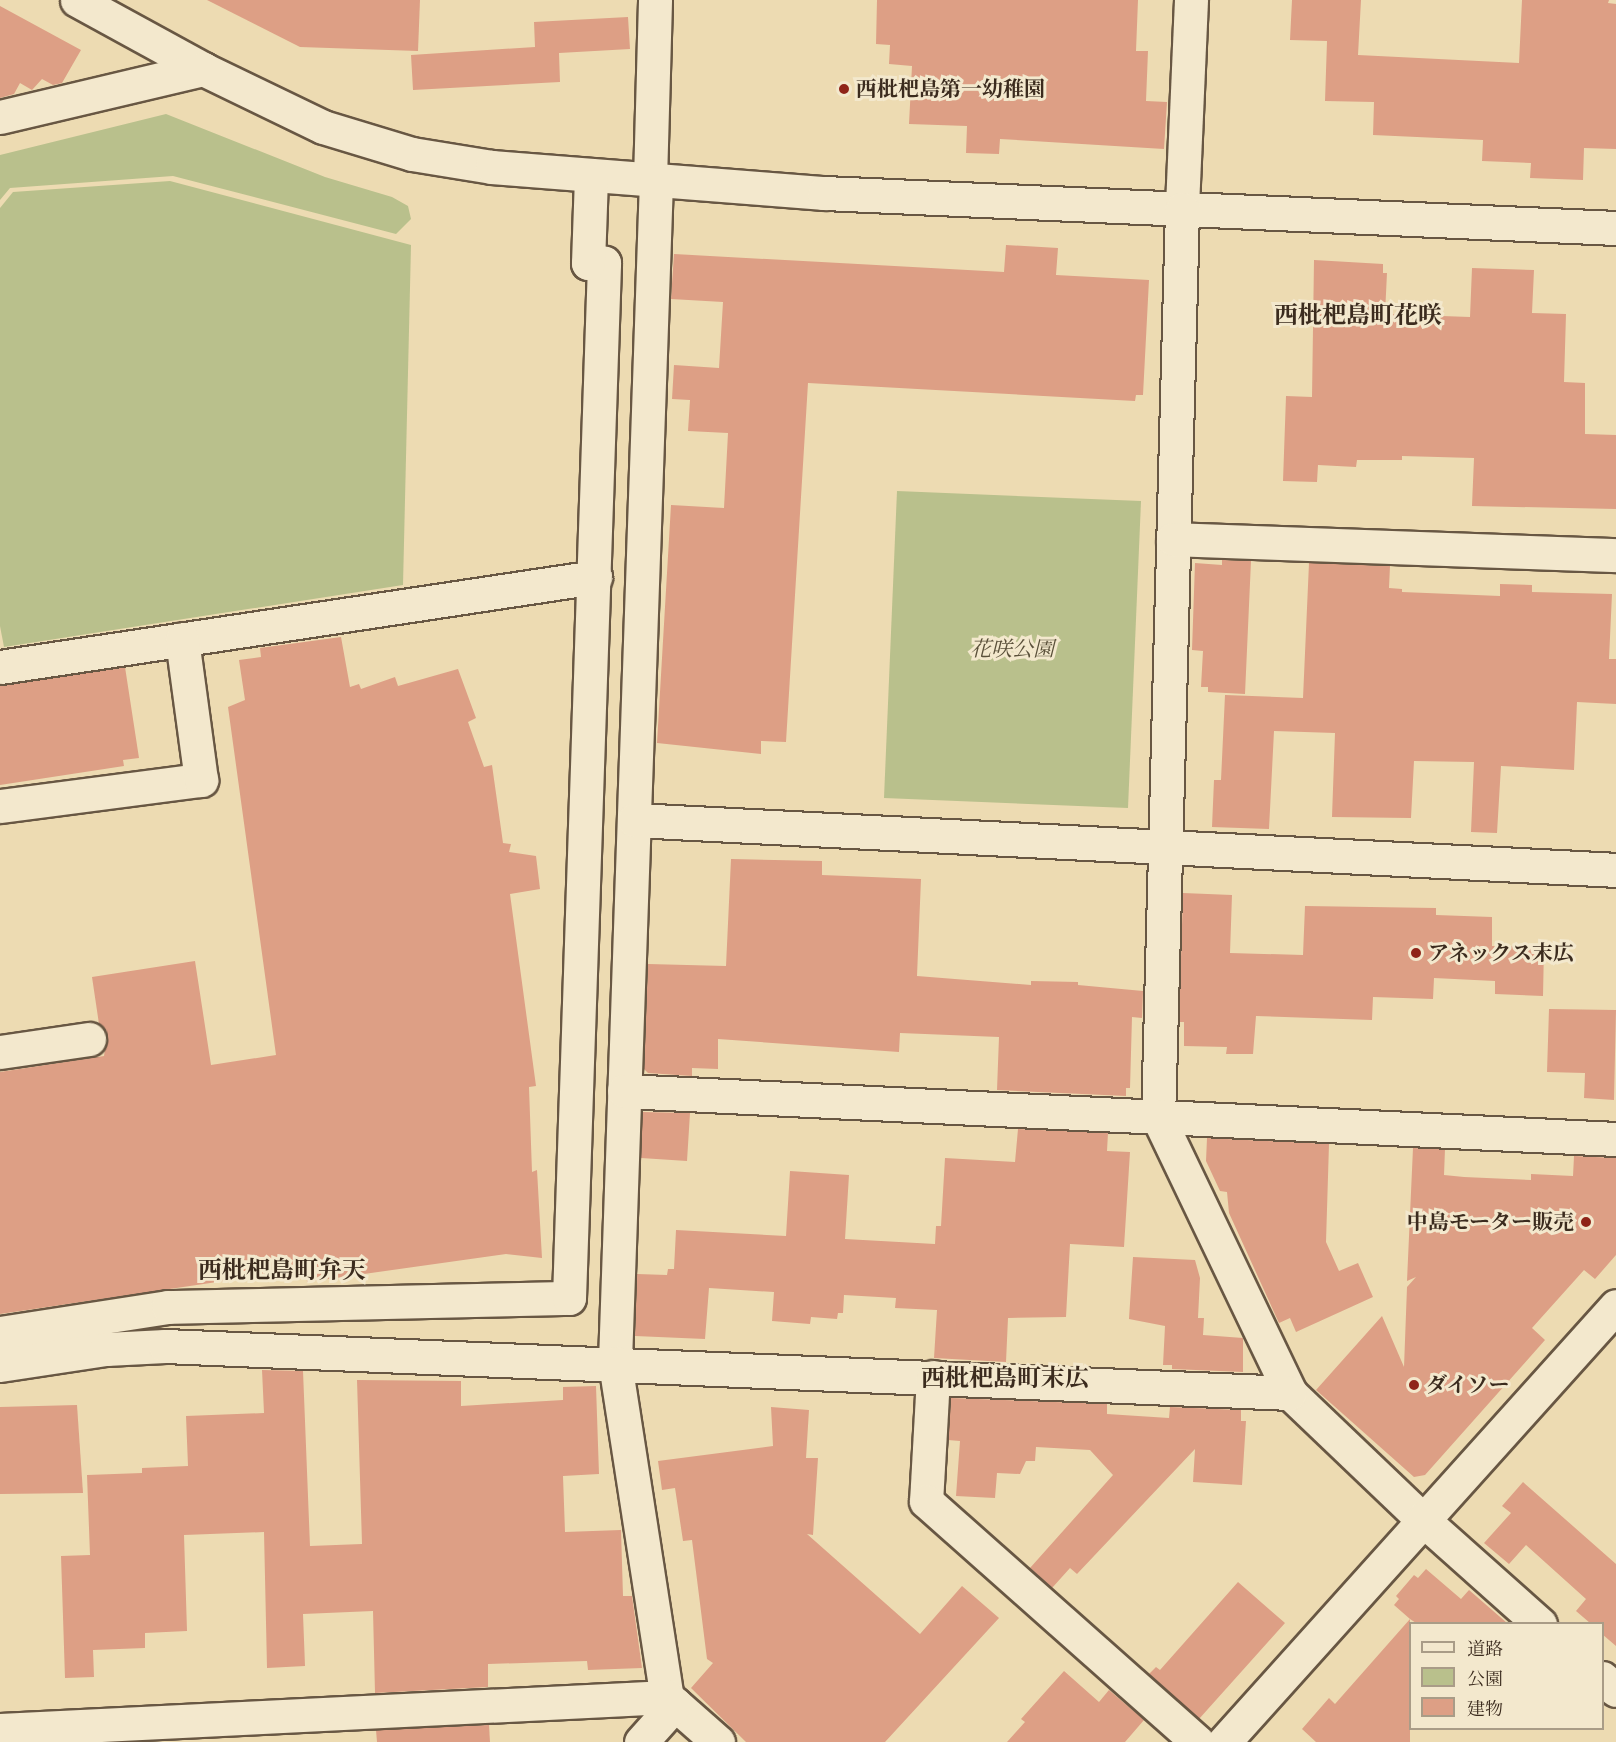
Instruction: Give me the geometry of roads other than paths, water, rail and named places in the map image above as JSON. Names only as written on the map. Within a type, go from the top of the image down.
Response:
[{"type":"street","points":[[77,0],[203,69],[323,127],[412,154],[492,167],[824,193],[1616,228]]},
{"type":"street","points":[[655,0],[653,180],[615,1363],[671,1700],[718,1742]]},
{"type":"street","points":[[1191,0],[1182,209],[1158,1117],[1290,1393],[1422,1520],[1539,1622]]},
{"type":"street","points":[[0,117],[203,69]]},
{"type":"street","points":[[0,1333],[168,1307],[569,1298],[604,263],[588,263],[591,175]]},
{"type":"street","points":[[1173,539],[1616,555]]},
{"type":"street","points":[[0,667],[595,577]]},
{"type":"street","points":[[0,806],[201,780],[182,639]]},
{"type":"street","points":[[634,820],[1616,870]]},
{"type":"street","points":[[0,1052],[89,1039]]},
{"type":"street","points":[[624,1091],[1616,1139]]},
{"type":"street","points":[[1224,1742],[1616,1306]]},
{"type":"street","points":[[0,1365],[106,1349],[165,1346],[1290,1393]]},
{"type":"street","points":[[933,1377],[926,1501],[1197,1742]]},
{"type":"street","points":[[1604,1680],[1616,1690]]},
{"type":"street","points":[[0,1730],[671,1700]]},
{"type":"street","points":[[641,1742],[671,1700]]},
{"type":"place","name":"西枇杷島第一幼稚園","points":[[844,89]]},
{"type":"place","name":"アネックス末広","points":[[1416,953]]},
{"type":"place","name":"中島モーター販売","points":[[1586,1222]]},
{"type":"place","name":"ダイソー","points":[[1414,1385]]},
{"type":"district","name":"西枇杷島町花咲","points":[[1358,316]]},
{"type":"district","name":"西枇杷島町弁天","points":[[282,1271]]},
{"type":"district","name":"西枇杷島町末広","points":[[1005,1379]]},
{"type":"park label","name":"花咲公園","points":[[1012,649]]}]
